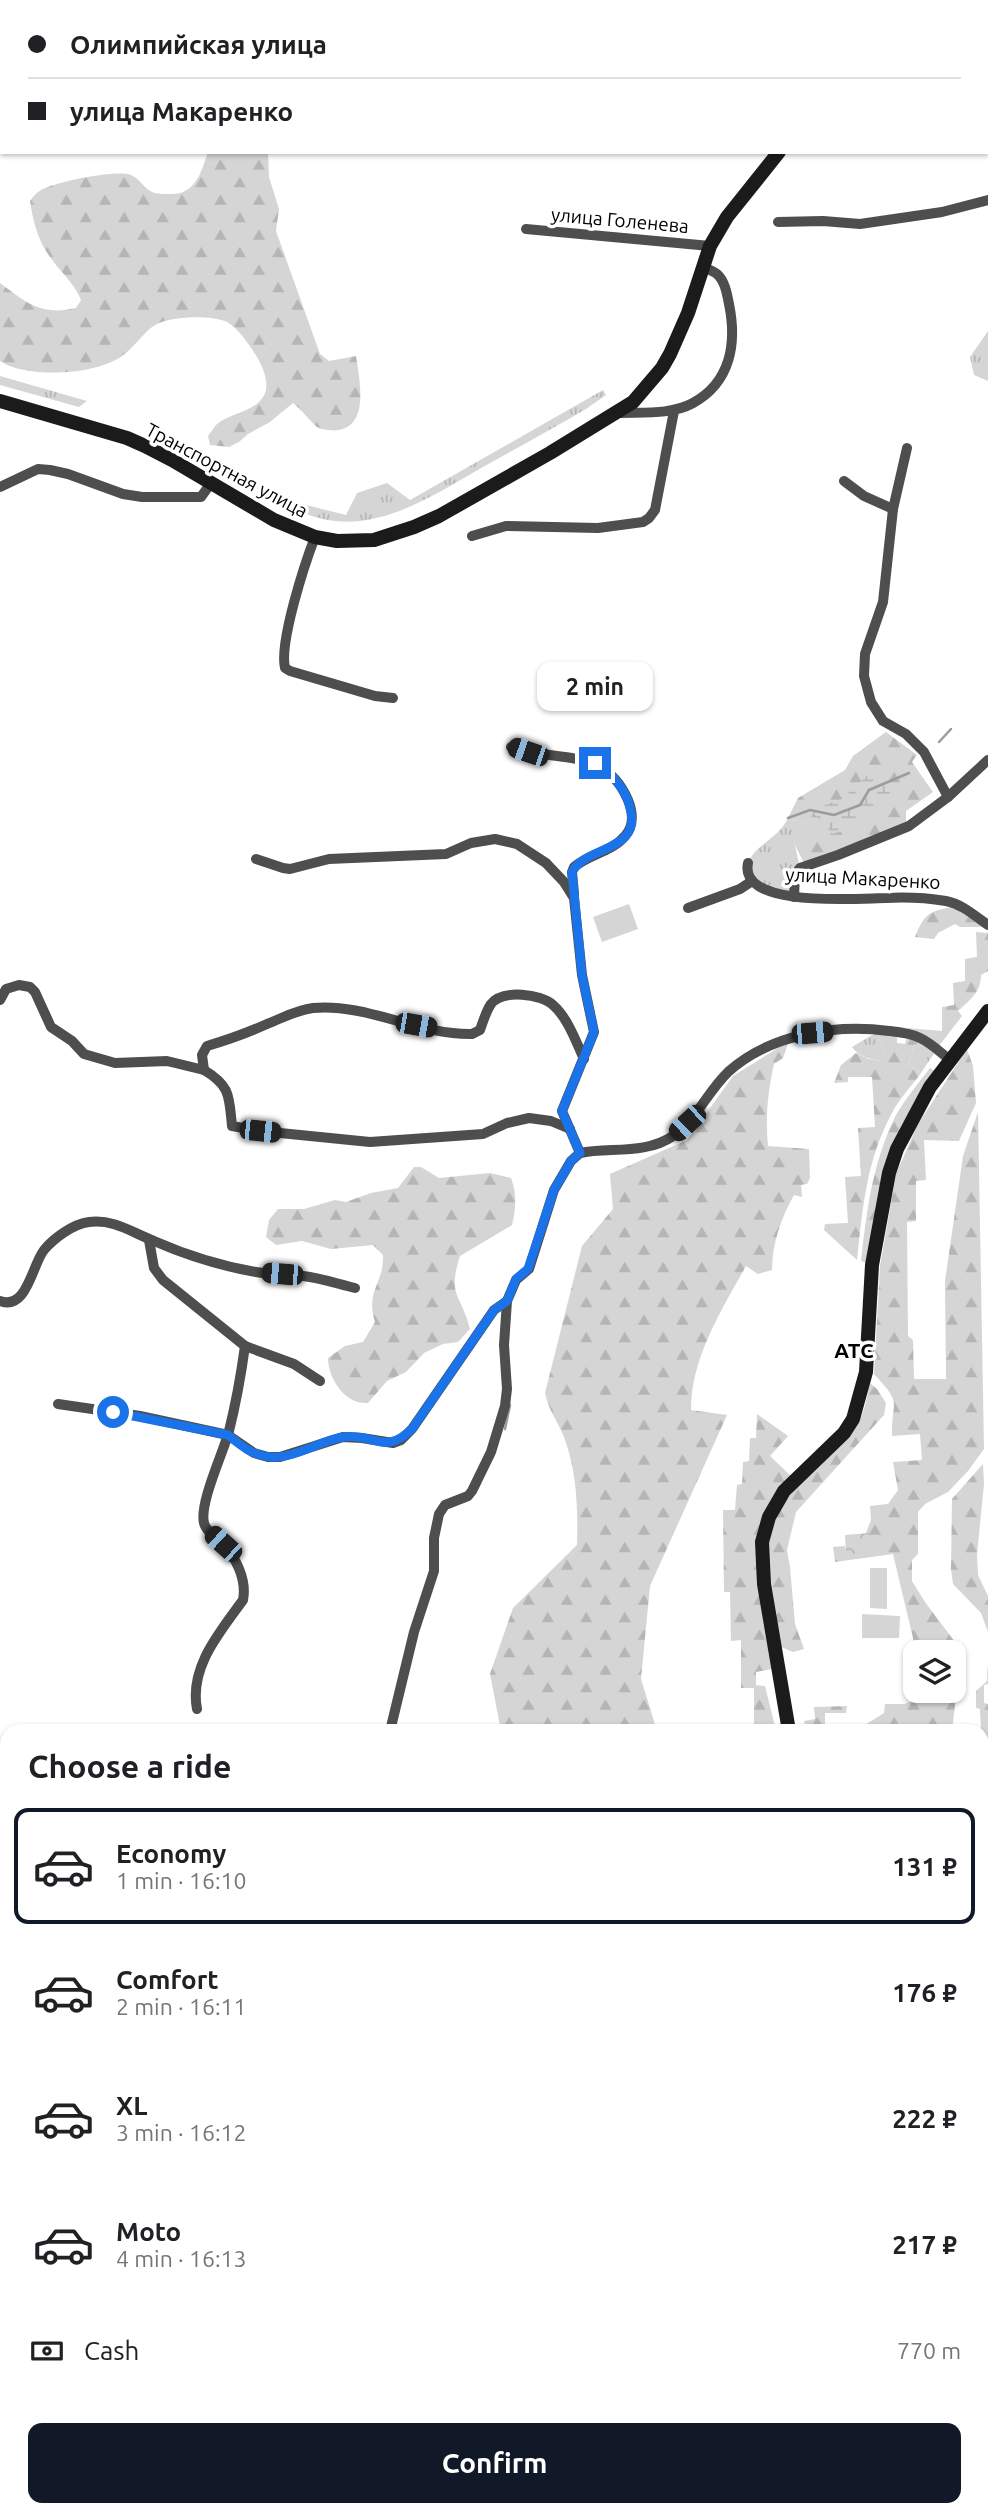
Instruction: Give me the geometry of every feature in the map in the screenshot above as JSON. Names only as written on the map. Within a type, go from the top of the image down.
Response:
[{"type":"main road","name":"Транспортная улица","points":[[0,401],[127,438],[172,460],[274,520],[315,537],[337,541],[365,541],[389,537],[439,516],[633,402],[662,368],[688,313],[710,246],[738,202],[777,154]]},
{"type":"main road","points":[[786,1724],[764,1584],[762,1542],[769,1517],[785,1491],[844,1433],[853,1419],[866,1372],[872,1265],[889,1172],[911,1119],[930,1087],[988,1011]]},
{"type":"street","points":[[778,222],[824,220],[860,223],[942,212],[988,200]]},
{"type":"street","name":"улица Голенева","points":[[526,229],[710,246]]},
{"type":"street","name":"Транспортная улица","points":[[618,413],[674,411],[693,403],[715,384],[726,369],[733,345],[731,314],[723,283],[717,274],[703,267]]},
{"type":"street","points":[[471,536],[506,526],[598,528],[643,522],[654,510],[674,411]]},
{"type":"street","points":[[907,448],[893,509],[886,591],[865,654],[864,676],[866,690],[883,722],[906,734],[924,752],[948,797]]},
{"type":"street","points":[[0,487],[38,469],[68,474],[123,494],[142,497],[197,498],[204,495],[211,483]]},
{"type":"street","points":[[844,481],[864,496],[893,509]]},
{"type":"street","points":[[315,537],[296,598],[286,647],[285,668],[375,696],[393,698]]},
{"type":"street","points":[[511,747],[595,763],[620,783],[632,816],[628,833],[621,841],[574,867],[572,872],[582,975],[594,1032],[562,1111],[580,1153]]},
{"type":"street","points":[[794,897],[795,875],[800,867],[838,855],[909,826],[948,797],[988,760]]},
{"type":"street","points":[[256,859],[290,869],[329,859],[446,854],[471,843],[504,840],[517,844],[546,863],[565,882],[574,898]]},
{"type":"street","points":[[688,908],[740,889],[752,881],[748,876],[748,863]]},
{"type":"street","name":"улица Макаренко","points":[[752,881],[769,890],[794,897],[891,897],[949,901],[960,905],[988,925]]},
{"type":"street","points":[[0,1000],[6,989],[19,985],[30,987],[35,992],[51,1027],[72,1041],[84,1054],[115,1063],[167,1061],[204,1070],[224,1083],[229,1094],[232,1126],[386,1142],[482,1134],[519,1120],[537,1118],[570,1130]]},
{"type":"street","points":[[204,1070],[202,1055],[206,1046],[236,1037],[301,1010],[345,1009],[472,1034],[480,1030],[490,1006],[496,1000],[507,996],[527,996],[553,1004],[571,1031],[584,1059]]},
{"type":"street","points":[[392,1724],[414,1632],[434,1571],[434,1538],[439,1514],[445,1505],[468,1496],[491,1452],[502,1421],[506,1389],[504,1345],[507,1301],[516,1279],[528,1269],[554,1190],[571,1161],[580,1153],[634,1149],[673,1136],[730,1070],[772,1045],[812,1033],[868,1028],[918,1037],[950,1060]]},
{"type":"street","points":[[0,1301],[11,1302],[18,1299],[44,1250],[66,1231],[86,1222],[108,1222],[130,1228],[175,1251],[224,1265],[258,1272],[306,1276],[355,1288]]},
{"type":"street","points":[[149,1240],[155,1268],[163,1280],[245,1346],[295,1364],[320,1381]]},
{"type":"street","points":[[58,1404],[139,1416],[228,1435],[240,1446],[268,1457],[287,1455],[343,1437],[393,1443],[401,1440],[412,1429],[494,1310],[507,1301]]},
{"type":"street","points":[[197,1709],[195,1701],[203,1658],[243,1600],[245,1591],[232,1554],[207,1529],[203,1513],[228,1435],[245,1346]]},
{"type":"green space","points":[[207,154],[268,154],[269,177],[279,209],[276,231],[320,354],[329,361],[356,356],[359,410],[349,426],[337,430],[319,428],[293,403],[239,442],[229,447],[210,445],[208,436],[217,424],[254,406],[263,397],[266,388],[262,366],[247,342],[230,324],[218,319],[191,317],[164,321],[149,330],[122,356],[79,371],[27,370],[0,361],[0,283],[27,302],[44,309],[76,308],[81,300],[44,248],[38,235],[30,201],[36,193],[72,180],[124,174],[134,176],[154,193],[177,194],[196,182]]},
{"type":"green space","points":[[988,331],[988,381],[974,375],[970,357]]},
{"type":"green space","points":[[0,376],[87,401],[79,407],[0,385]]},
{"type":"green space","points":[[603,390],[606,395],[586,409],[427,499],[386,515],[345,522],[323,519],[294,509],[250,484],[252,480],[298,503],[346,515],[357,493],[387,483],[410,500]]},
{"type":"green space","points":[[886,732],[917,755],[912,762],[933,792],[906,811],[909,826],[806,867],[793,841],[819,829],[788,818],[798,798],[845,770],[853,756]]},
{"type":"green space","points":[[875,768],[892,790],[865,823],[833,834],[810,810],[842,799]]},
{"type":"green space","points":[[788,818],[820,829],[794,841],[800,868],[794,897],[760,886],[748,863]]},
{"type":"green space","points":[[629,904],[638,929],[602,942],[593,917]]},
{"type":"green space","points":[[959,905],[988,927],[960,927],[955,924],[938,933],[934,939],[915,937],[923,921],[931,913]]},
{"type":"green space","points":[[976,932],[988,933],[988,971],[981,975],[974,995],[958,1011],[962,1016],[939,1046],[907,1030],[942,1031],[942,1007],[954,1005],[953,983],[965,981],[965,959],[977,957]]},
{"type":"green space","points":[[877,1032],[885,1056],[881,1061],[861,1055],[852,1047]]},
{"type":"green space","points":[[877,1032],[897,1035],[897,1043],[905,1044],[907,1037],[916,1040],[908,1065],[921,1073],[895,1108],[876,1149],[867,1185],[857,1260],[824,1230],[825,1224],[848,1223],[845,1177],[861,1176],[858,1128],[875,1127],[872,1077],[848,1077],[848,1082],[834,1083],[841,1065],[856,1053],[881,1061],[885,1056]]},
{"type":"green space","points":[[916,1040],[935,1052],[921,1073],[908,1065]]},
{"type":"green space","points":[[789,1041],[783,1058],[774,1064],[772,1074],[767,1115],[768,1146],[809,1149],[810,1178],[807,1184],[801,1185],[802,1197],[794,1195],[785,1213],[778,1231],[772,1270],[758,1274],[746,1266],[709,1335],[696,1372],[691,1410],[727,1415],[650,1586],[641,1679],[655,1724],[500,1724],[490,1674],[513,1608],[577,1545],[577,1504],[572,1463],[545,1393],[582,1246],[613,1209],[610,1174],[687,1140],[733,1076]]},
{"type":"green space","points":[[967,1049],[973,1066],[976,1103],[959,1141],[924,1140],[926,1180],[916,1181],[916,1221],[907,1222],[908,1336],[913,1340],[914,1379],[946,1379],[945,1281],[963,1156],[978,1112],[984,1449],[948,1492],[925,1504],[918,1512],[918,1554],[912,1560],[912,1581],[954,1640],[913,1640],[893,1554],[835,1562],[833,1547],[845,1546],[846,1554],[868,1533],[870,1506],[888,1504],[898,1490],[893,1462],[922,1460],[920,1434],[892,1436],[893,1398],[874,1374],[880,1266],[896,1174],[918,1124]]},
{"type":"green space","points":[[930,1068],[937,1072],[901,1126],[884,1171],[866,1263],[861,1261],[866,1223],[881,1152],[895,1117]]},
{"type":"green space","points":[[414,1167],[421,1167],[439,1178],[490,1173],[511,1178],[515,1201],[512,1225],[460,1256],[455,1288],[470,1329],[458,1342],[443,1344],[424,1353],[406,1372],[387,1381],[368,1403],[360,1402],[352,1400],[339,1389],[331,1374],[328,1358],[345,1346],[363,1342],[375,1322],[372,1303],[383,1265],[383,1255],[373,1245],[331,1249],[302,1241],[276,1245],[266,1237],[269,1220],[278,1209],[304,1209],[335,1200],[346,1202],[371,1193],[398,1188]]},
{"type":"green space","points":[[870,1383],[886,1403],[884,1415],[796,1512],[787,1550],[795,1624],[804,1649],[793,1652],[779,1646],[772,1608],[767,1557],[772,1526],[780,1509],[792,1494],[846,1439],[860,1420]]},
{"type":"green space","points":[[757,1414],[788,1436],[770,1456],[793,1478],[763,1517],[772,1669],[756,1672],[756,1685],[765,1686],[774,1724],[754,1724],[754,1688],[741,1688],[741,1640],[731,1641],[730,1592],[724,1592],[723,1510],[735,1510],[737,1485],[742,1484],[743,1462],[749,1461],[750,1438],[756,1438]]},
{"type":"green space","points":[[983,1464],[984,1484],[977,1555],[978,1575],[988,1596],[988,1632],[981,1613],[953,1584],[951,1569],[952,1499]]},
{"type":"green space","points":[[869,1533],[871,1551],[846,1555],[845,1535]]},
{"type":"green space","points":[[870,1568],[887,1568],[887,1609],[870,1608]]},
{"type":"green space","points":[[862,1614],[900,1616],[899,1638],[862,1638]]},
{"type":"green space","points":[[988,1664],[988,1684],[984,1685],[984,1703],[988,1704],[988,1724],[981,1724],[980,1709],[976,1708],[976,1691],[987,1681]]},
{"type":"green space","points":[[955,1703],[953,1724],[866,1724],[884,1713],[885,1704]]},
{"type":"green space","points":[[847,1706],[846,1713],[825,1713],[825,1724],[805,1724],[804,1721],[815,1719],[814,1707]]},
{"type":"waterway","points":[[939,742],[951,729]]},
{"type":"waterway","points":[[788,818],[810,810],[834,815],[860,805],[869,790],[909,773]]},
{"type":"waterway","points":[[505,1429],[510,1405]]},
{"type":"district","name":"АТС","points":[[854,1351]]},
{"type":"route","points":[[113,1412],[228,1435],[240,1446],[268,1457],[280,1457],[343,1437],[393,1443],[401,1440],[412,1429],[494,1310],[507,1301],[516,1279],[528,1269],[554,1190],[571,1161],[580,1153],[562,1111],[594,1032],[584,994],[572,872],[578,864],[621,841],[628,833],[632,816],[620,783],[595,763]]}]
